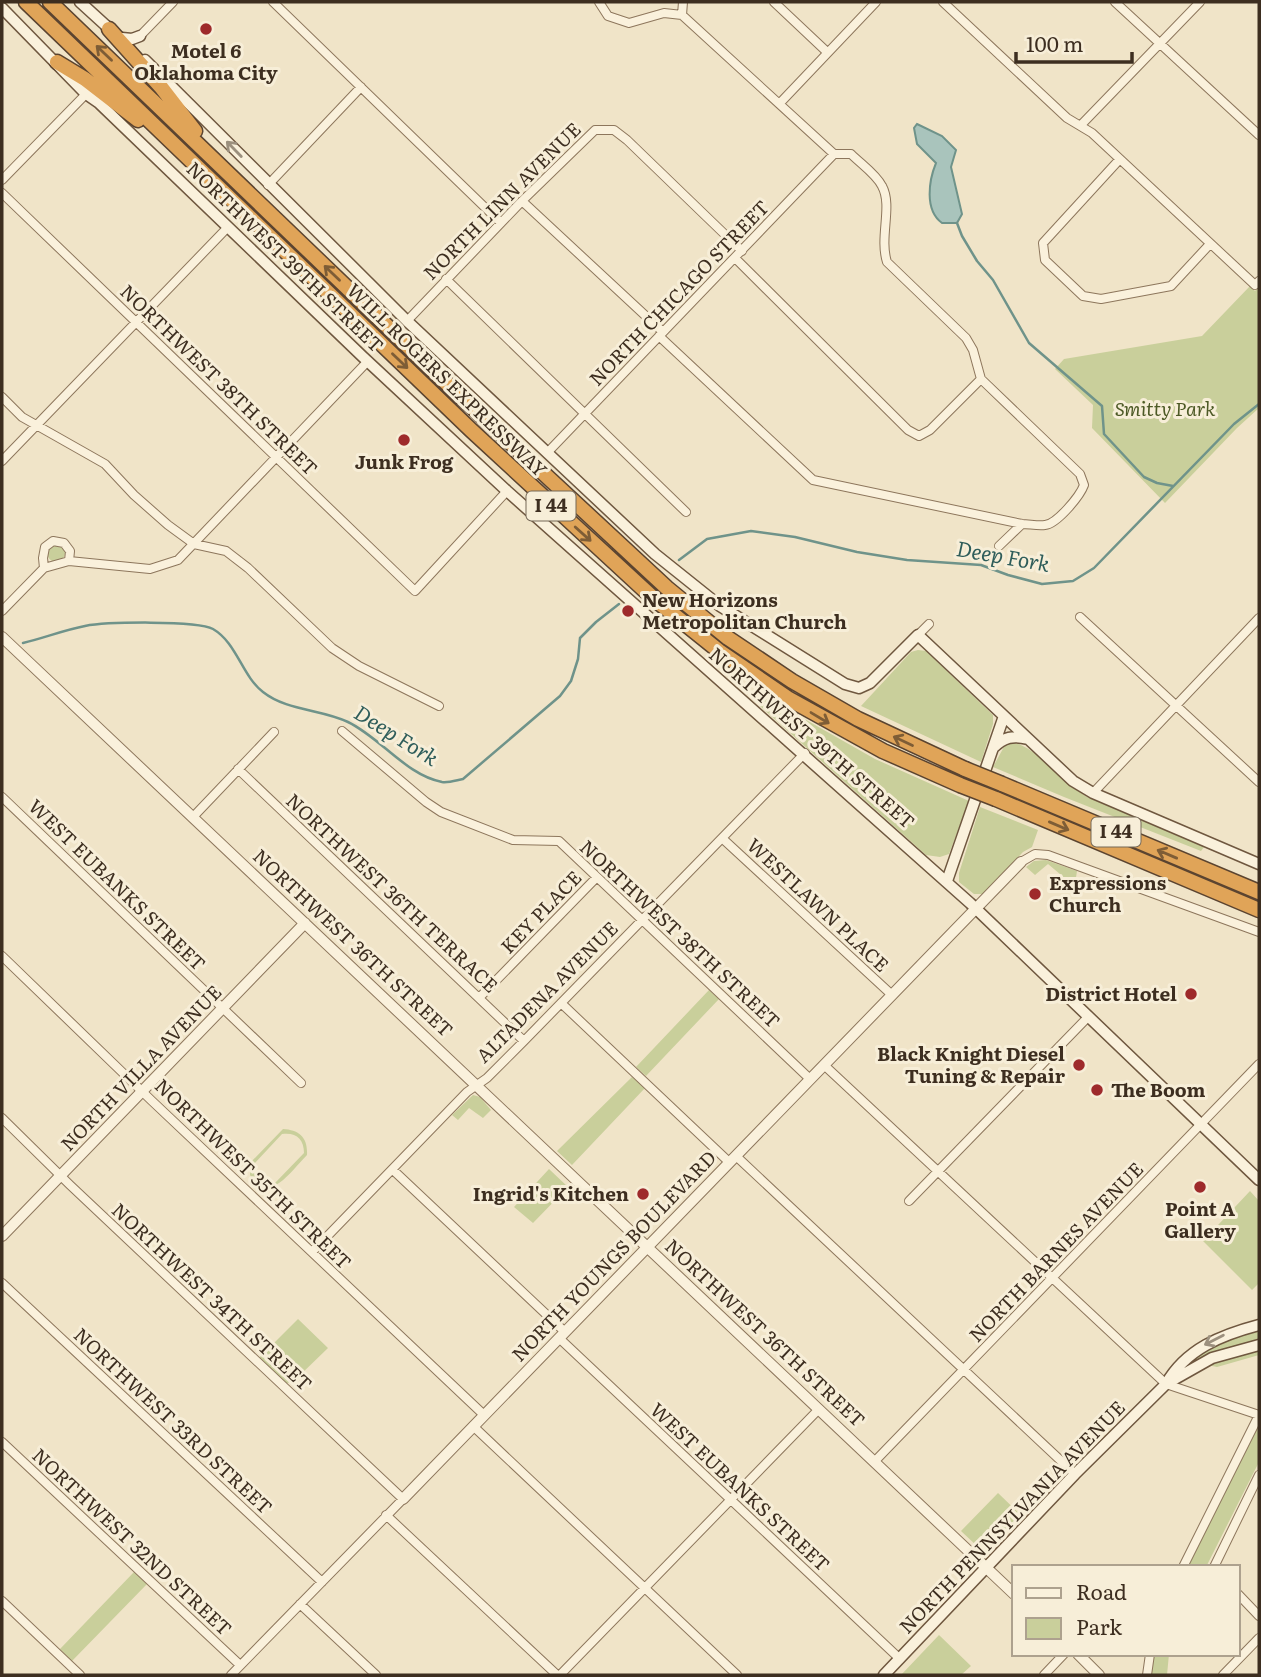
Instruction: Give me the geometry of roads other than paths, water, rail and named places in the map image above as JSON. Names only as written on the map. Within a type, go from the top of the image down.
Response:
[{"type":"highway","name":"WILL ROGERS EXPRESSWAY","points":[[26,2],[548,503],[685,625],[754,676],[832,725],[883,751],[1259,910]]},
{"type":"highway","name":"WILL ROGERS EXPRESSWAY","points":[[50,2],[526,458],[690,607],[764,663],[826,702],[890,735],[1230,880],[1259,889]]},
{"type":"highway","points":[[109,29],[161,87],[223,169]]},
{"type":"highway","points":[[57,62],[85,79],[191,161]]},
{"type":"main road","name":"NORTHWEST 39TH STREET","points":[[80,2],[200,113],[268,185],[407,321],[656,554],[720,606],[845,684],[862,687],[870,683],[918,635]]},
{"type":"main road","name":"NORTHWEST 39TH STREET","points":[[2,8],[86,94],[99,103],[507,491],[611,586],[805,753],[947,881],[1259,1180]]},
{"type":"main road","points":[[122,38],[140,36]]},
{"type":"main road","points":[[918,635],[1073,781],[1093,793],[1259,864]]},
{"type":"main road","points":[[947,881],[1004,716]]},
{"type":"main road","points":[[993,748],[1009,737],[1028,739]]},
{"type":"main road","name":"NORTH PENNSYLVANIA AVENUE","points":[[1166,1384],[1175,1368],[1206,1345],[1230,1333],[1259,1325]]},
{"type":"main road","name":"NORTH PENNSYLVANIA AVENUE","points":[[884,1675],[1075,1474],[1166,1384],[1212,1358],[1259,1345]]},
{"type":"street","points":[[140,36],[173,2]]},
{"type":"street","points":[[273,2],[501,223]]},
{"type":"street","points":[[522,201],[813,480],[1022,524],[1052,523],[1080,495],[1084,485],[1080,474],[981,379],[973,350],[966,338],[887,262],[883,248],[887,200],[881,184],[851,154],[834,154],[682,15],[664,13],[629,23],[608,16],[599,2]]},
{"type":"street","points":[[682,15],[683,2]]},
{"type":"street","points":[[774,2],[827,52]]},
{"type":"street","points":[[780,103],[876,2]]},
{"type":"street","points":[[943,2],[1067,118],[1081,125],[1210,244],[1257,283]]},
{"type":"street","points":[[1115,2],[1259,135]]},
{"type":"street","points":[[1081,125],[1200,2]]},
{"type":"street","points":[[268,185],[361,87]]},
{"type":"street","points":[[2,180],[86,94]]},
{"type":"street","name":"NORTH LINN AVENUE","points":[[407,321],[522,201],[595,130],[614,130],[627,140],[739,255]]},
{"type":"street","name":"NORTH CHICAGO STREET","points":[[547,453],[834,154]]},
{"type":"street","points":[[1119,159],[1043,243],[1045,260],[1073,287],[1083,296],[1101,299],[1171,286],[1210,244]]},
{"type":"street","name":"NORTHWEST 38TH STREET","points":[[2,193],[415,590],[507,491]]},
{"type":"street","points":[[2,461],[228,227]]},
{"type":"street","points":[[739,255],[908,430],[919,436],[930,430],[981,379]]},
{"type":"street","points":[[446,279],[686,512]]},
{"type":"street","points":[[2,611],[44,568],[69,561],[150,569],[178,560],[368,361]]},
{"type":"street","points":[[2,397],[22,417],[105,464],[134,495],[194,544],[226,551],[248,568],[332,648],[359,666],[439,706]]},
{"type":"street","points":[[999,546],[1022,524]]},
{"type":"street","points":[[44,568],[45,547],[53,541],[64,543],[70,551],[69,561]]},
{"type":"street","points":[[1080,617],[1259,782]]},
{"type":"street","points":[[1093,793],[1259,618]]},
{"type":"street","points":[[918,635],[929,624]]},
{"type":"street","name":"NORTHWEST 36TH STREET","points":[[2,637],[1012,1592]]},
{"type":"street","name":"NORTHWEST 38TH STREET","points":[[342,731],[441,812],[513,840],[559,841],[810,1079]]},
{"type":"street","points":[[193,817],[274,732]]},
{"type":"street","name":"ALTADENA AVENUE","points":[[312,1252],[467,1092],[524,1041],[805,753]]},
{"type":"street","name":"NORTHWEST 36TH TERRACE","points":[[238,769],[524,1041]]},
{"type":"street","name":"WEST EUBANKS STREET","points":[[2,797],[301,1083]]},
{"type":"street","name":"WESTLAWN PLACE","points":[[723,839],[892,995]]},
{"type":"street","points":[[1021,862],[1035,854],[1048,855],[1259,932]]},
{"type":"street","name":"NORTH YOUNGS BOULEVARD","points":[[231,1675],[1021,862]]},
{"type":"street","name":"KEY PLACE","points":[[479,998],[596,878]]},
{"type":"street","name":"NORTH VILLA AVENUE","points":[[2,1236],[305,923]]},
{"type":"street","name":"NORTHWEST 35TH STREET","points":[[2,956],[484,1415]]},
{"type":"street","points":[[561,1003],[1075,1474]]},
{"type":"street","points":[[909,1201],[1089,1016]]},
{"type":"street","name":"NORTH BARNES AVENUE","points":[[875,1461],[1259,1064]]},
{"type":"street","points":[[824,1065],[1166,1384],[1259,1415],[1184,1565]]},
{"type":"street","name":"NORTHWEST 34TH STREET","points":[[2,1118],[402,1499]]},
{"type":"street","name":"WEST EUBANKS STREET","points":[[393,1170],[731,1500],[900,1659]]},
{"type":"street","name":"NORTHWEST 33RD STREET","points":[[2,1283],[322,1582]]},
{"type":"street","points":[[386,1515],[559,1675],[819,1409]]},
{"type":"street","points":[[473,1426],[737,1675]]},
{"type":"street","name":"NORTHWEST 32ND STREET","points":[[2,1442],[240,1665]]},
{"type":"street","points":[[1215,1565],[1259,1475]]},
{"type":"street","points":[[1240,1596],[1259,1616]]},
{"type":"street","points":[[2,1601],[80,1675]]},
{"type":"street","points":[[300,1604],[376,1675]]},
{"type":"street","points":[[1223,1675],[1259,1638]]},
{"type":"street","points":[[1044,1675],[1062,1656]]},
{"type":"street","points":[[1080,1656],[1100,1675]]},
{"type":"street","points":[[1147,1675],[1150,1656]]},
{"type":"water","points":[[917,124],[942,136],[956,150],[951,167],[962,214],[957,223],[942,223],[932,211],[930,186],[936,163],[917,144],[914,128]]},
{"type":"waterway","points":[[957,223],[962,236],[977,261],[993,280],[1029,343],[1102,406],[1104,434],[1144,477],[1173,486]]},
{"type":"waterway","name":"Deep Fork","points":[[679,560],[707,539],[751,531],[795,537],[857,552],[907,560],[981,565],[1042,584],[1073,581],[1094,568],[1234,424],[1259,404]]},
{"type":"waterway","name":"Deep Fork","points":[[23,643],[96,625],[171,623],[204,626],[213,629],[228,642],[256,685],[272,698],[348,722],[417,772],[447,782],[463,779],[560,696],[571,681],[578,659],[580,638],[619,604]]},
{"type":"place","name":"Motel 6 Oklahoma City","points":[[206,29]]},
{"type":"place","name":"Junk Frog","points":[[404,440]]},
{"type":"place","name":"New Horizons Metropolitan Church","points":[[628,611]]},
{"type":"place","name":"Expressions Church","points":[[1035,894]]},
{"type":"place","name":"District Hotel","points":[[1191,994]]},
{"type":"place","name":"Black Knight Diesel Tuning & Repair","points":[[1079,1065]]},
{"type":"place","name":"The Boom","points":[[1097,1090]]},
{"type":"place","name":"Point A Gallery","points":[[1200,1187]]},
{"type":"place","name":"Ingrid's Kitchen","points":[[643,1194]]},
{"type":"park label","name":"Smitty Park","points":[[1165,409]]}]
